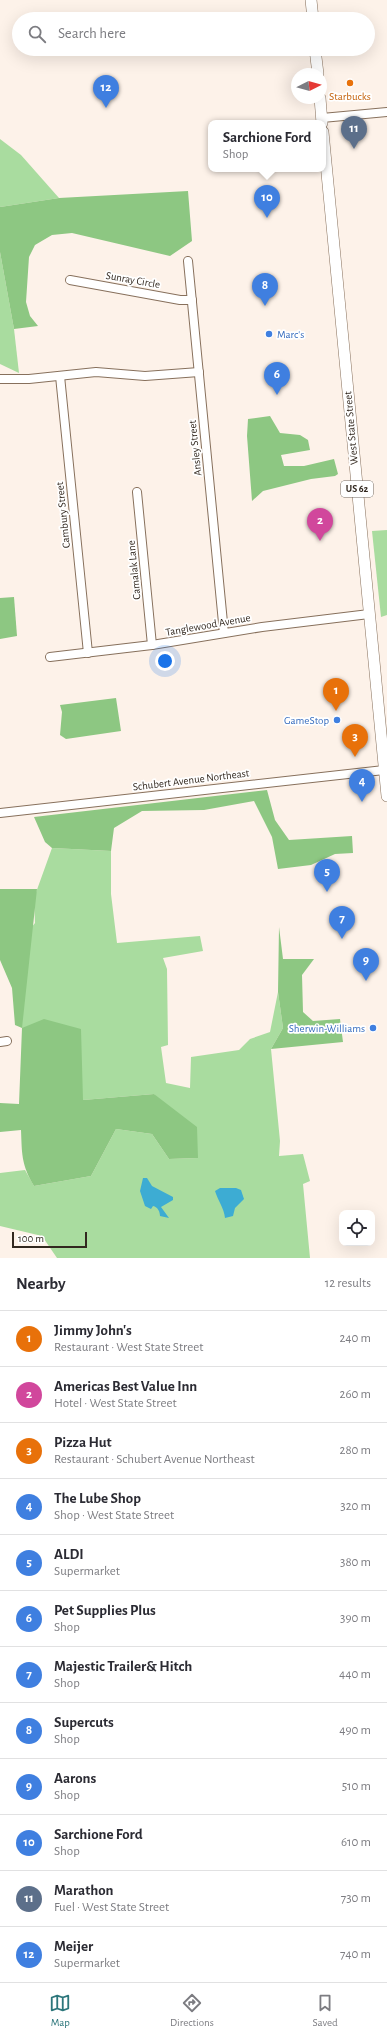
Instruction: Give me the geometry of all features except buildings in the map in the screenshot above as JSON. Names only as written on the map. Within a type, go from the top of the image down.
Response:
[{"type":"highway","points":[[311,0],[312,12]]},
{"type":"highway","points":[[316,56],[317,68]]},
{"type":"highway","points":[[321,104],[322,120]]},
{"type":"highway","name":"West State Street","points":[[326,163],[387,796]]},
{"type":"street","points":[[322,120],[387,112]]},
{"type":"street","name":"Ansley Street","points":[[188,261],[224,633]]},
{"type":"street","name":"Sunray Circle","points":[[70,280],[180,300],[192,300]]},
{"type":"street","points":[[0,379],[40,378],[104,372],[152,376],[199,372]]},
{"type":"street","name":"Cambury Street","points":[[60,376],[88,653]]},
{"type":"street","name":"Camalak Lane","points":[[137,492],[152,646]]},
{"type":"street","name":"Tanglewood Avenue","points":[[50,657],[152,646],[224,633],[369,614]]},
{"type":"street","name":"Schubert Avenue Northeast","points":[[0,813],[384,770]]},
{"type":"green space","points":[[0,139],[21,155],[59,198],[0,207]]},
{"type":"green space","points":[[188,191],[192,241],[170,256],[72,233],[52,235],[35,245],[29,257],[26,302],[30,316],[38,326],[14,329],[0,252],[0,207],[59,198]]},
{"type":"green space","points":[[0,252],[14,329],[19,373],[0,364]]},
{"type":"green space","points":[[270,416],[280,433],[300,435],[308,440],[310,450],[281,455],[284,466],[304,466],[334,459],[338,474],[335,476],[311,479],[263,491],[252,501],[247,436],[248,419]]},
{"type":"green space","points":[[387,530],[387,615],[381,617],[372,531]]},
{"type":"green space","points":[[14,597],[17,636],[0,639],[0,598]]},
{"type":"green space","points":[[116,698],[121,731],[66,739],[60,735],[62,712],[60,705]]},
{"type":"green space","points":[[267,790],[275,820],[289,840],[352,836],[353,853],[335,854],[311,865],[278,869],[272,837],[254,801],[204,810],[142,811],[114,828],[111,851],[52,848],[45,842],[34,817]]},
{"type":"green space","points":[[52,848],[111,851],[111,894],[117,943],[200,936],[203,951],[163,958],[167,969],[168,1045],[161,1047],[166,1083],[190,1088],[191,1057],[239,1050],[250,1039],[270,1032],[278,992],[283,1028],[271,1049],[280,1141],[279,1156],[303,1154],[310,1181],[303,1184],[310,1258],[57,1258],[42,1236],[0,1226],[0,1173],[25,1170],[34,1186],[91,1176],[116,1129],[152,1134],[169,1159],[198,1158],[154,1094],[83,1100],[22,1028],[15,949],[35,923],[34,898]]},
{"type":"green space","points":[[0,889],[37,889],[22,1028],[15,1025],[12,988],[0,960]]},
{"type":"green space","points":[[279,927],[283,959],[314,959],[302,975],[303,1012],[313,1021],[340,1019],[343,1042],[271,1049],[283,1028],[278,992]]},
{"type":"green space","points":[[44,1019],[81,1029],[83,1100],[154,1094],[197,1127],[198,1158],[169,1159],[152,1134],[116,1129],[91,1176],[34,1186],[24,1165],[21,1130],[0,1132],[0,1103],[19,1104],[22,1028]]},
{"type":"water","points":[[143,1178],[147,1178],[152,1186],[173,1197],[173,1200],[161,1207],[169,1218],[160,1216],[160,1213],[156,1207],[153,1206],[151,1209],[145,1206],[140,1191]]},
{"type":"water","points":[[220,1188],[236,1188],[241,1190],[244,1199],[235,1208],[233,1216],[225,1218],[215,1191]]},
{"type":"place","name":"Starbucks","points":[[350,83]]},
{"type":"place","name":"Meijer","points":[[106,108]]},
{"type":"place","name":"Marathon","points":[[354,149]]},
{"type":"place","name":"Sarchione Ford","points":[[267,218]]},
{"type":"place","name":"Supercuts","points":[[265,306]]},
{"type":"place","name":"Marc's","points":[[269,334]]},
{"type":"place","name":"Pet Supplies Plus","points":[[277,395]]},
{"type":"place","name":"Americas Best Value Inn","points":[[320,541]]},
{"type":"place","name":"Jimmy John's","points":[[336,711]]},
{"type":"place","name":"GameStop","points":[[337,720]]},
{"type":"place","name":"Pizza Hut","points":[[355,757]]},
{"type":"place","name":"The Lube Shop","points":[[362,802]]},
{"type":"place","name":"ALDI","points":[[327,892]]},
{"type":"place","name":"Majestic Trailer& Hitch","points":[[342,939]]},
{"type":"place","name":"Aarons","points":[[366,981]]},
{"type":"place","name":"Sherwin-Williams","points":[[373,1028]]}]
